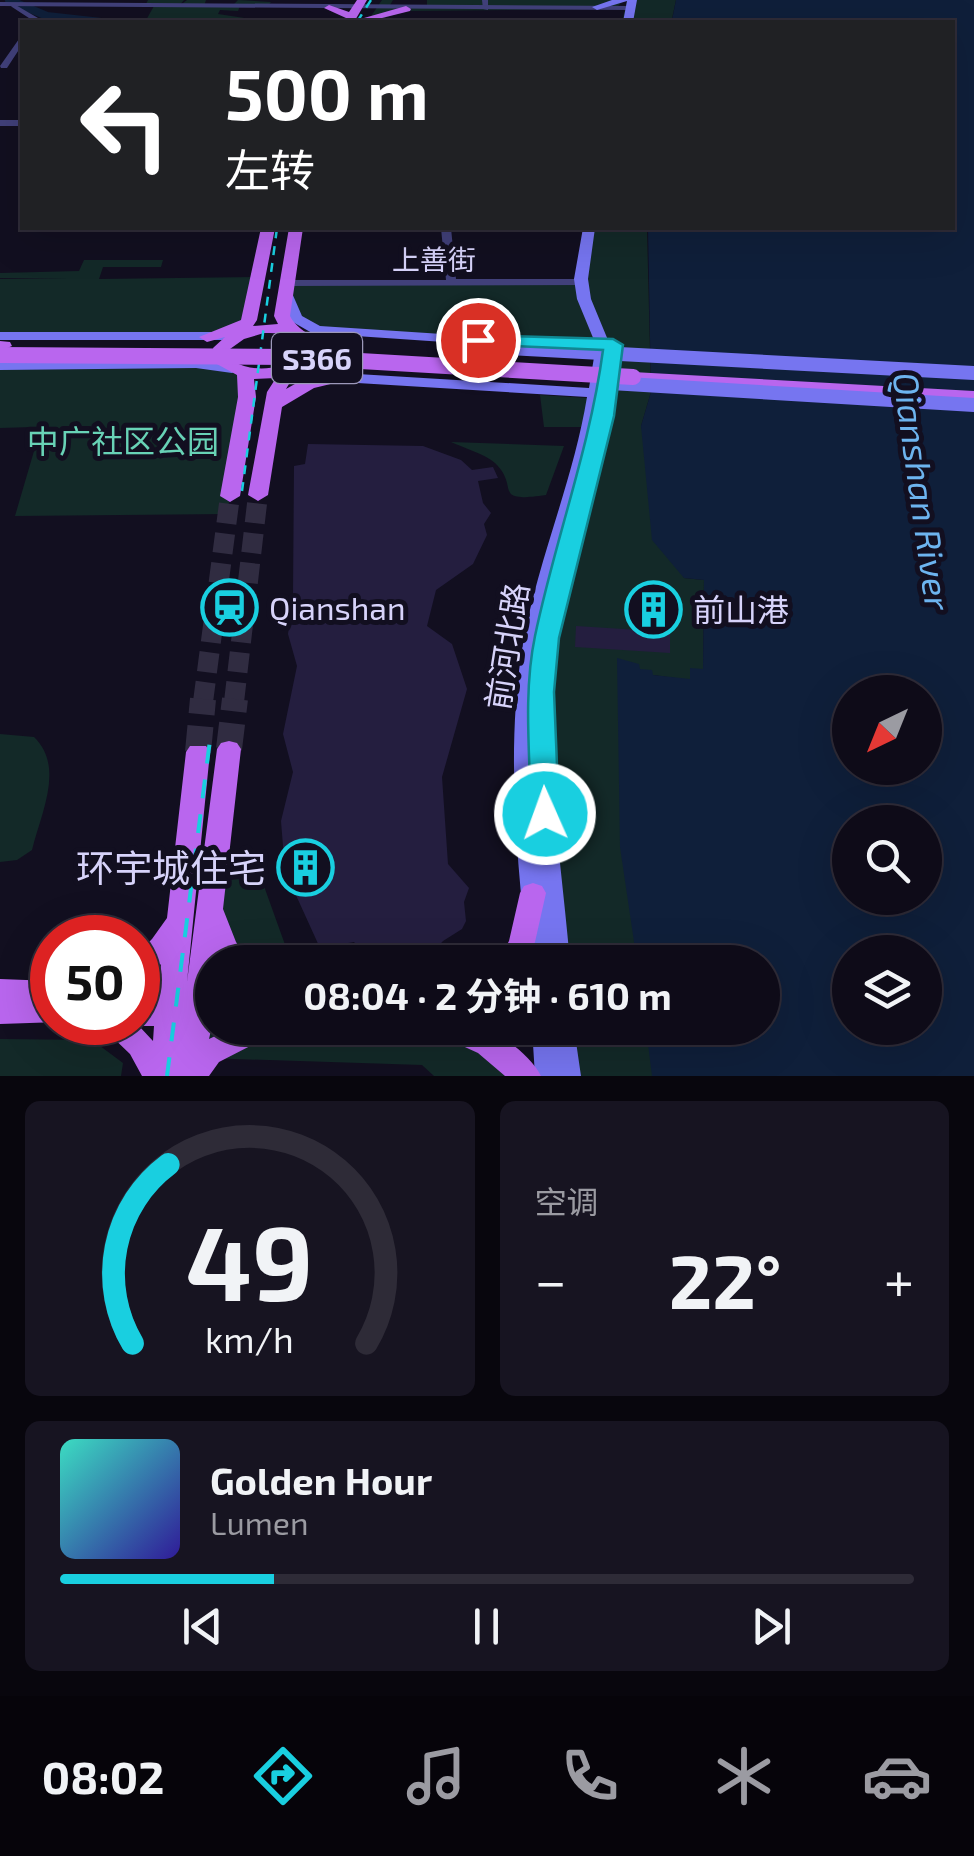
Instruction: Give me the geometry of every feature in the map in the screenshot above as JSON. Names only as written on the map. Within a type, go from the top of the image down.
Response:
[{"type":"main road","points":[[390,0],[411,8]]},
{"type":"main road","points":[[333,6],[356,9]]},
{"type":"main road","points":[[374,11],[411,8]]},
{"type":"main road","points":[[597,8],[626,10]]},
{"type":"main road","points":[[230,496],[247,397],[238,371],[220,356],[221,348],[249,320],[268,230]]},
{"type":"main road","points":[[289,330],[282,316],[296,230]]},
{"type":"main road","points":[[589,230],[582,282],[584,300],[608,345]]},
{"type":"main road","points":[[599,230],[592,290],[608,345]]},
{"type":"main road","points":[[254,296],[270,301],[286,288]]},
{"type":"main road","points":[[286,288],[296,318],[317,330],[608,345]]},
{"type":"main road","points":[[207,336],[236,329],[249,320]]},
{"type":"main road","points":[[0,336],[207,336],[238,335],[264,328],[289,330],[307,339],[974,373]]},
{"type":"main road","points":[[258,496],[276,392],[289,370],[311,352],[307,339]]},
{"type":"main road","name":"前河北路","points":[[557,945],[545,814],[542,692],[546,638],[602,394],[608,345]]},
{"type":"main road","name":"S366","points":[[0,346],[253,346],[974,396]]},
{"type":"main road","name":"S366","points":[[0,355],[292,357],[974,384]]},
{"type":"main road","points":[[0,366],[196,364],[238,371],[461,374],[974,405]]},
{"type":"main road","points":[[289,370],[338,377],[602,394]]},
{"type":"main road","points":[[274,404],[308,384],[338,377]]},
{"type":"main road","name":"前河北路","points":[[538,945],[524,779],[532,649],[602,394]]},
{"type":"main road","points":[[204,945],[229,749]]},
{"type":"main road","points":[[191,1076],[195,1004],[182,915],[198,752]]},
{"type":"main road","points":[[520,945],[533,893]]},
{"type":"main road","points":[[211,902],[218,934],[225,945]]},
{"type":"main road","points":[[160,949],[182,915]]},
{"type":"main road","points":[[0,991],[30,992]]},
{"type":"main road","points":[[160,997],[195,1004]]},
{"type":"main road","points":[[160,1010],[195,1004]]},
{"type":"main road","points":[[160,1076],[195,1004]]},
{"type":"main road","points":[[0,1012],[30,1013]]},
{"type":"main road","points":[[140,1045],[160,1076]]},
{"type":"main road","points":[[191,1076],[209,1054],[226,1045]]},
{"type":"main road","points":[[489,1045],[526,1076]]},
{"type":"main road","points":[[545,1045],[548,1076]]},
{"type":"main road","points":[[564,1045],[568,1076]]},
{"type":"street","points":[[0,5],[333,6]]},
{"type":"street","points":[[16,5],[35,20]]},
{"type":"street","points":[[411,8],[597,8]]},
{"type":"street","points":[[356,9],[374,11]]},
{"type":"street","points":[[19,67],[4,66],[20,43]]},
{"type":"street","points":[[446,230],[451,281]]},
{"type":"street","name":"上善街","points":[[286,288],[451,281],[582,282]]},
{"type":"green space","points":[[148,0],[184,0],[179,6],[187,0],[206,0],[204,6],[232,6],[238,0],[271,2],[268,6],[240,6],[238,11],[220,10],[218,14],[258,20],[146,20],[154,6],[145,6]]},
{"type":"green space","points":[[382,0],[393,0],[389,7],[427,8],[427,0],[624,0],[615,9],[408,11],[384,20],[368,20]]},
{"type":"green space","points":[[627,0],[676,0],[672,19],[675,20],[622,20]]},
{"type":"green space","points":[[590,230],[647,230],[651,392],[641,426],[684,578],[704,580],[703,669],[690,680],[653,675],[643,945],[547,945],[544,669],[604,433],[603,345],[335,332],[302,322],[289,284],[581,282]]},
{"type":"green space","points":[[84,260],[163,260],[161,267],[103,267],[99,279],[256,277],[248,320],[217,334],[0,336],[0,279],[68,278],[0,278],[0,273],[79,271]]},
{"type":"green space","name":"中广社区公园","points":[[196,364],[244,373],[247,397],[227,514],[15,516],[39,434],[33,427],[0,428],[0,365]]},
{"type":"green space","points":[[540,395],[588,398],[584,427],[544,427]]},
{"type":"green space","points":[[451,442],[564,446],[546,495],[518,497],[509,491],[495,463]]},
{"type":"green space","points":[[0,734],[34,737],[48,762],[49,776],[32,850],[17,860],[0,862]]},
{"type":"green space","points":[[221,874],[260,875],[285,945],[213,945]]},
{"type":"green space","points":[[0,1039],[30,1039],[30,1045],[99,1045],[123,1063],[121,1076],[0,1076]]},
{"type":"green space","points":[[204,1045],[467,1045],[482,1052],[511,1076],[434,1076],[422,1065],[204,1058]]},
{"type":"green space","points":[[553,1045],[656,1045],[662,1076],[556,1076]]},
{"type":"water","name":"Qianshan River","points":[[676,0],[974,0],[974,1076],[652,1076],[648,1045],[780,1045],[780,945],[634,945],[620,847],[617,658],[652,670],[653,675],[690,679],[690,668],[703,669],[704,580],[684,578],[652,540],[641,426],[651,392],[648,230],[955,230],[955,20],[672,20]]},
{"type":"building","points":[[308,444],[423,446],[461,460],[472,470],[493,467],[498,478],[478,481],[483,503],[491,513],[484,524],[487,535],[473,564],[436,590],[427,626],[452,644],[467,689],[442,777],[448,864],[469,888],[464,902],[466,921],[462,929],[439,945],[319,945],[285,871],[281,821],[293,772],[283,734],[297,666],[288,634],[293,597],[294,466],[305,464]]},
{"type":"building","name":"前山港","points":[[639,591],[670,593],[670,653],[575,647],[576,626],[639,630]]},
{"type":"waterway","points":[[9,0],[47,16],[83,20]]},
{"type":"tunnel","points":[[234,702],[258,495]]},
{"type":"tunnel","points":[[203,702],[230,496]]},
{"type":"tunnel","points":[[198,752],[203,699]]},
{"type":"tunnel","points":[[229,749],[235,699]]},
{"type":"railway","points":[[358,20],[371,0]]},
{"type":"railway","points":[[242,491],[277,230]]},
{"type":"railway","points":[[167,1076],[210,740]]},
{"type":"place","name":"Qianshan","points":[[230,607]]},
{"type":"place","name":"前山港","points":[[654,609]]},
{"type":"place","name":"环宇城住宅","points":[[305,867]]},
{"type":"route","points":[[478,340],[613,345],[604,416],[546,638],[542,692],[545,814]]}]
